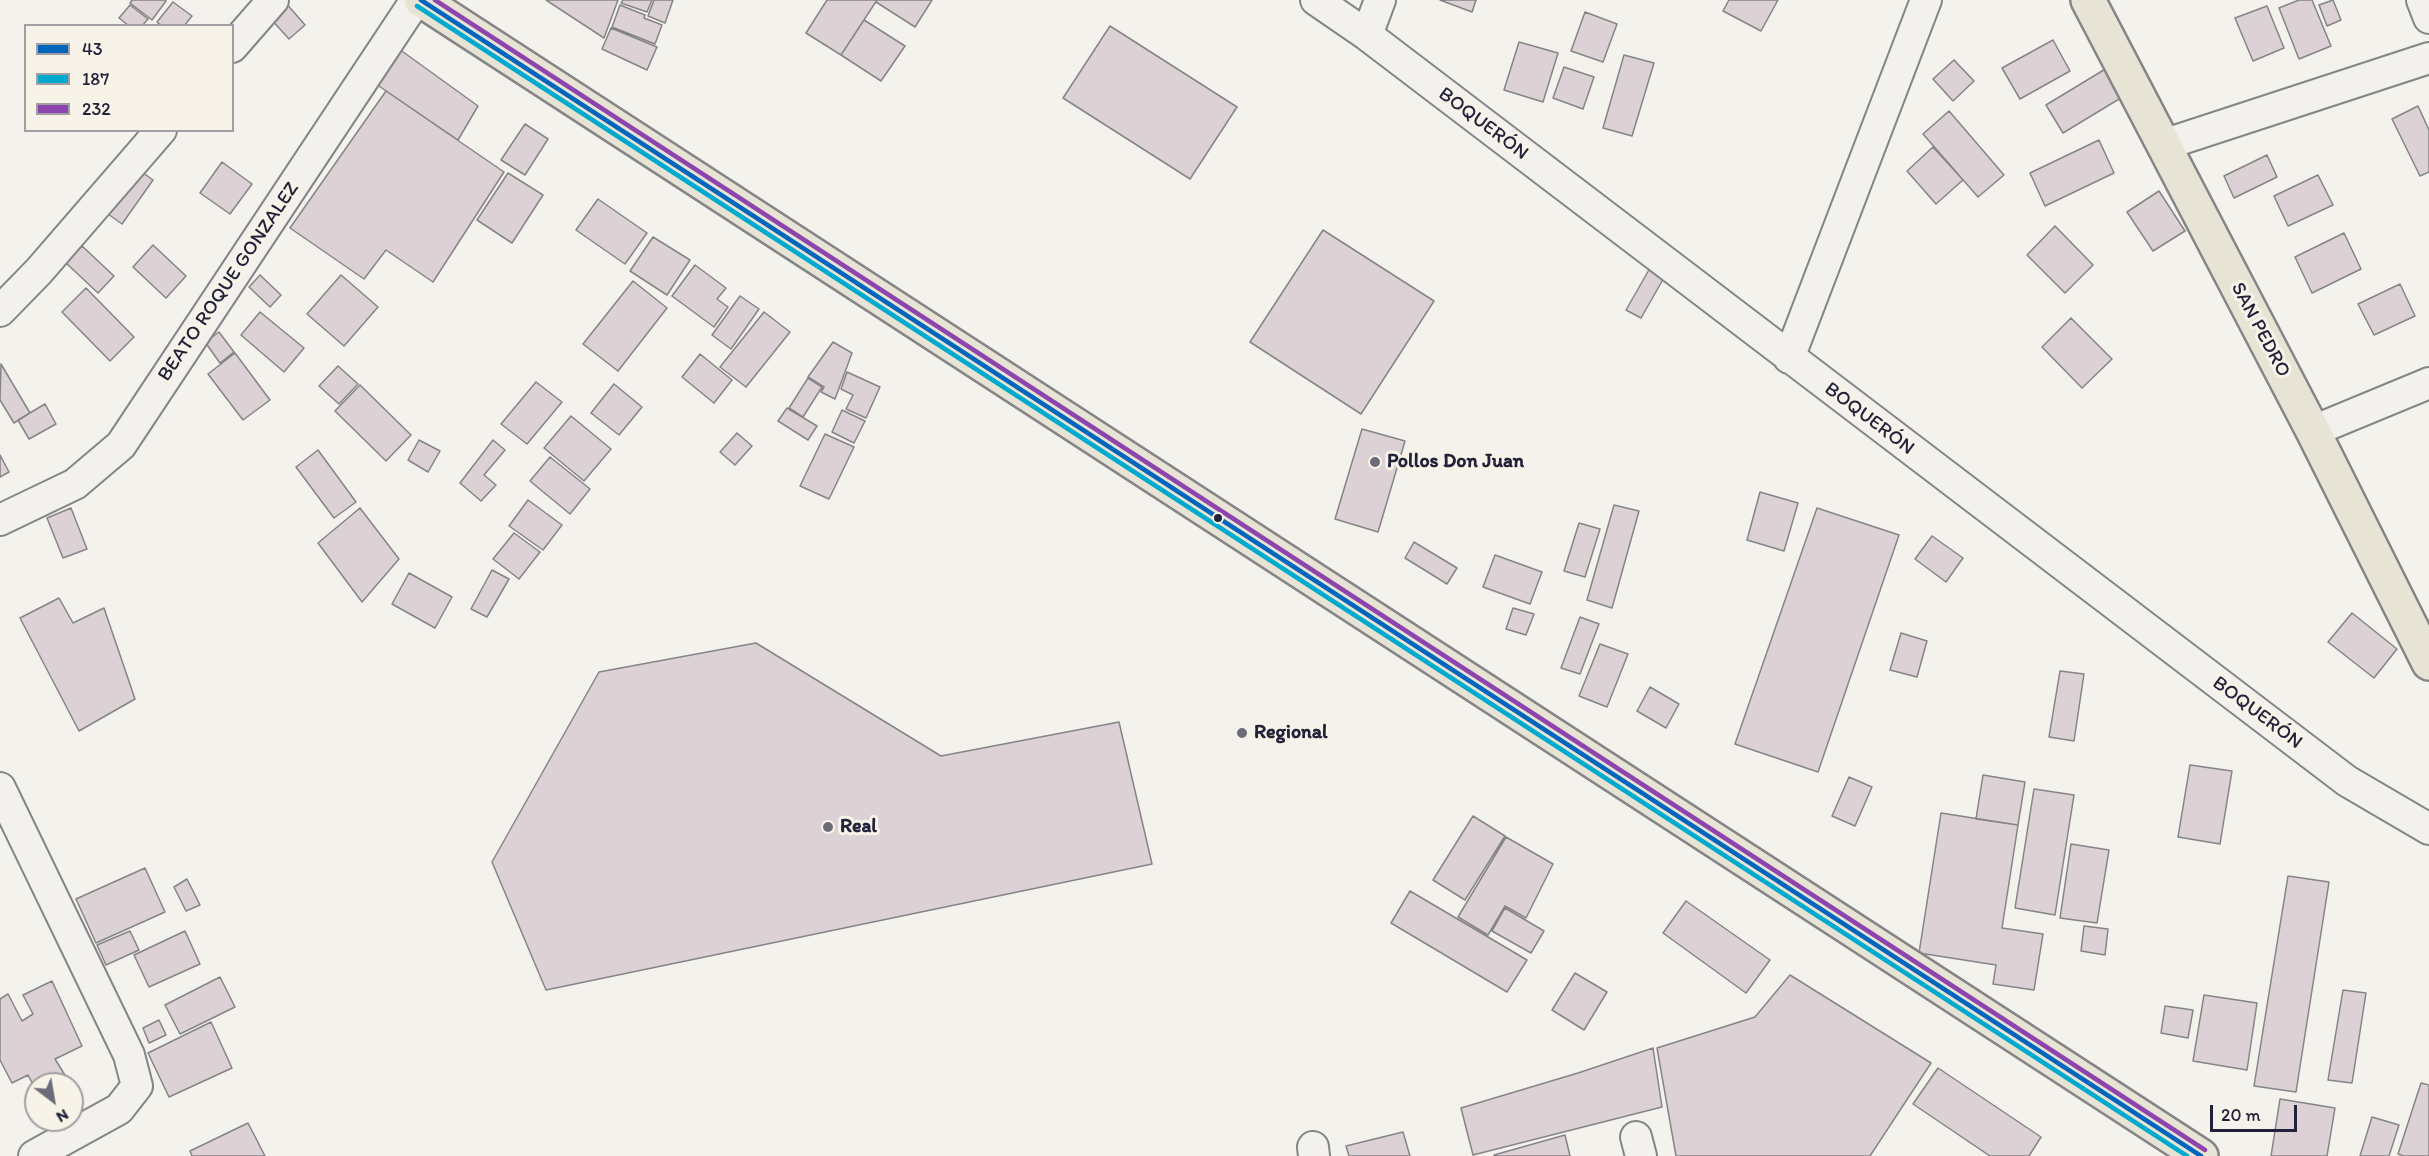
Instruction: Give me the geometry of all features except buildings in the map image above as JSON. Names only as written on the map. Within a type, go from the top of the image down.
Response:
[{"type":"main road","points":[[421,0],[2201,1156]]},
{"type":"main road","name":"SAN PEDRO","points":[[2088,0],[2313,431],[2429,663]]},
{"type":"street","points":[[234,45],[273,0]]},
{"type":"street","name":"BEATO ROQUE GONZALEZ","points":[[0,520],[75,484],[121,445],[416,0]]},
{"type":"street","name":"BOQUERÓN","points":[[1316,0],[1367,35],[2347,781],[2429,829]]},
{"type":"street","points":[[1367,35],[1380,0]]},
{"type":"street","points":[[1790,358],[1926,0]]},
{"type":"street","points":[[2422,0],[2429,18]]},
{"type":"street","points":[[2163,145],[2429,58]]},
{"type":"street","points":[[0,311],[39,271],[159,132]]},
{"type":"street","points":[[2313,431],[2429,383]]},
{"type":"street","points":[[0,788],[129,1055],[136,1086],[119,1109],[34,1156]]},
{"type":"transit line","name":"43","points":[[421,0],[2201,1156]]},
{"type":"transit line","name":"232","points":[[435,0],[2205,1150]]},
{"type":"transit line","name":"187","points":[[417,6],[2187,1156]]},
{"type":"place","name":"Pollos Don Juan","points":[[1375,462]]},
{"type":"place","name":"Regional","points":[[1242,733]]},
{"type":"place","name":"Real","points":[[828,827]]}]
